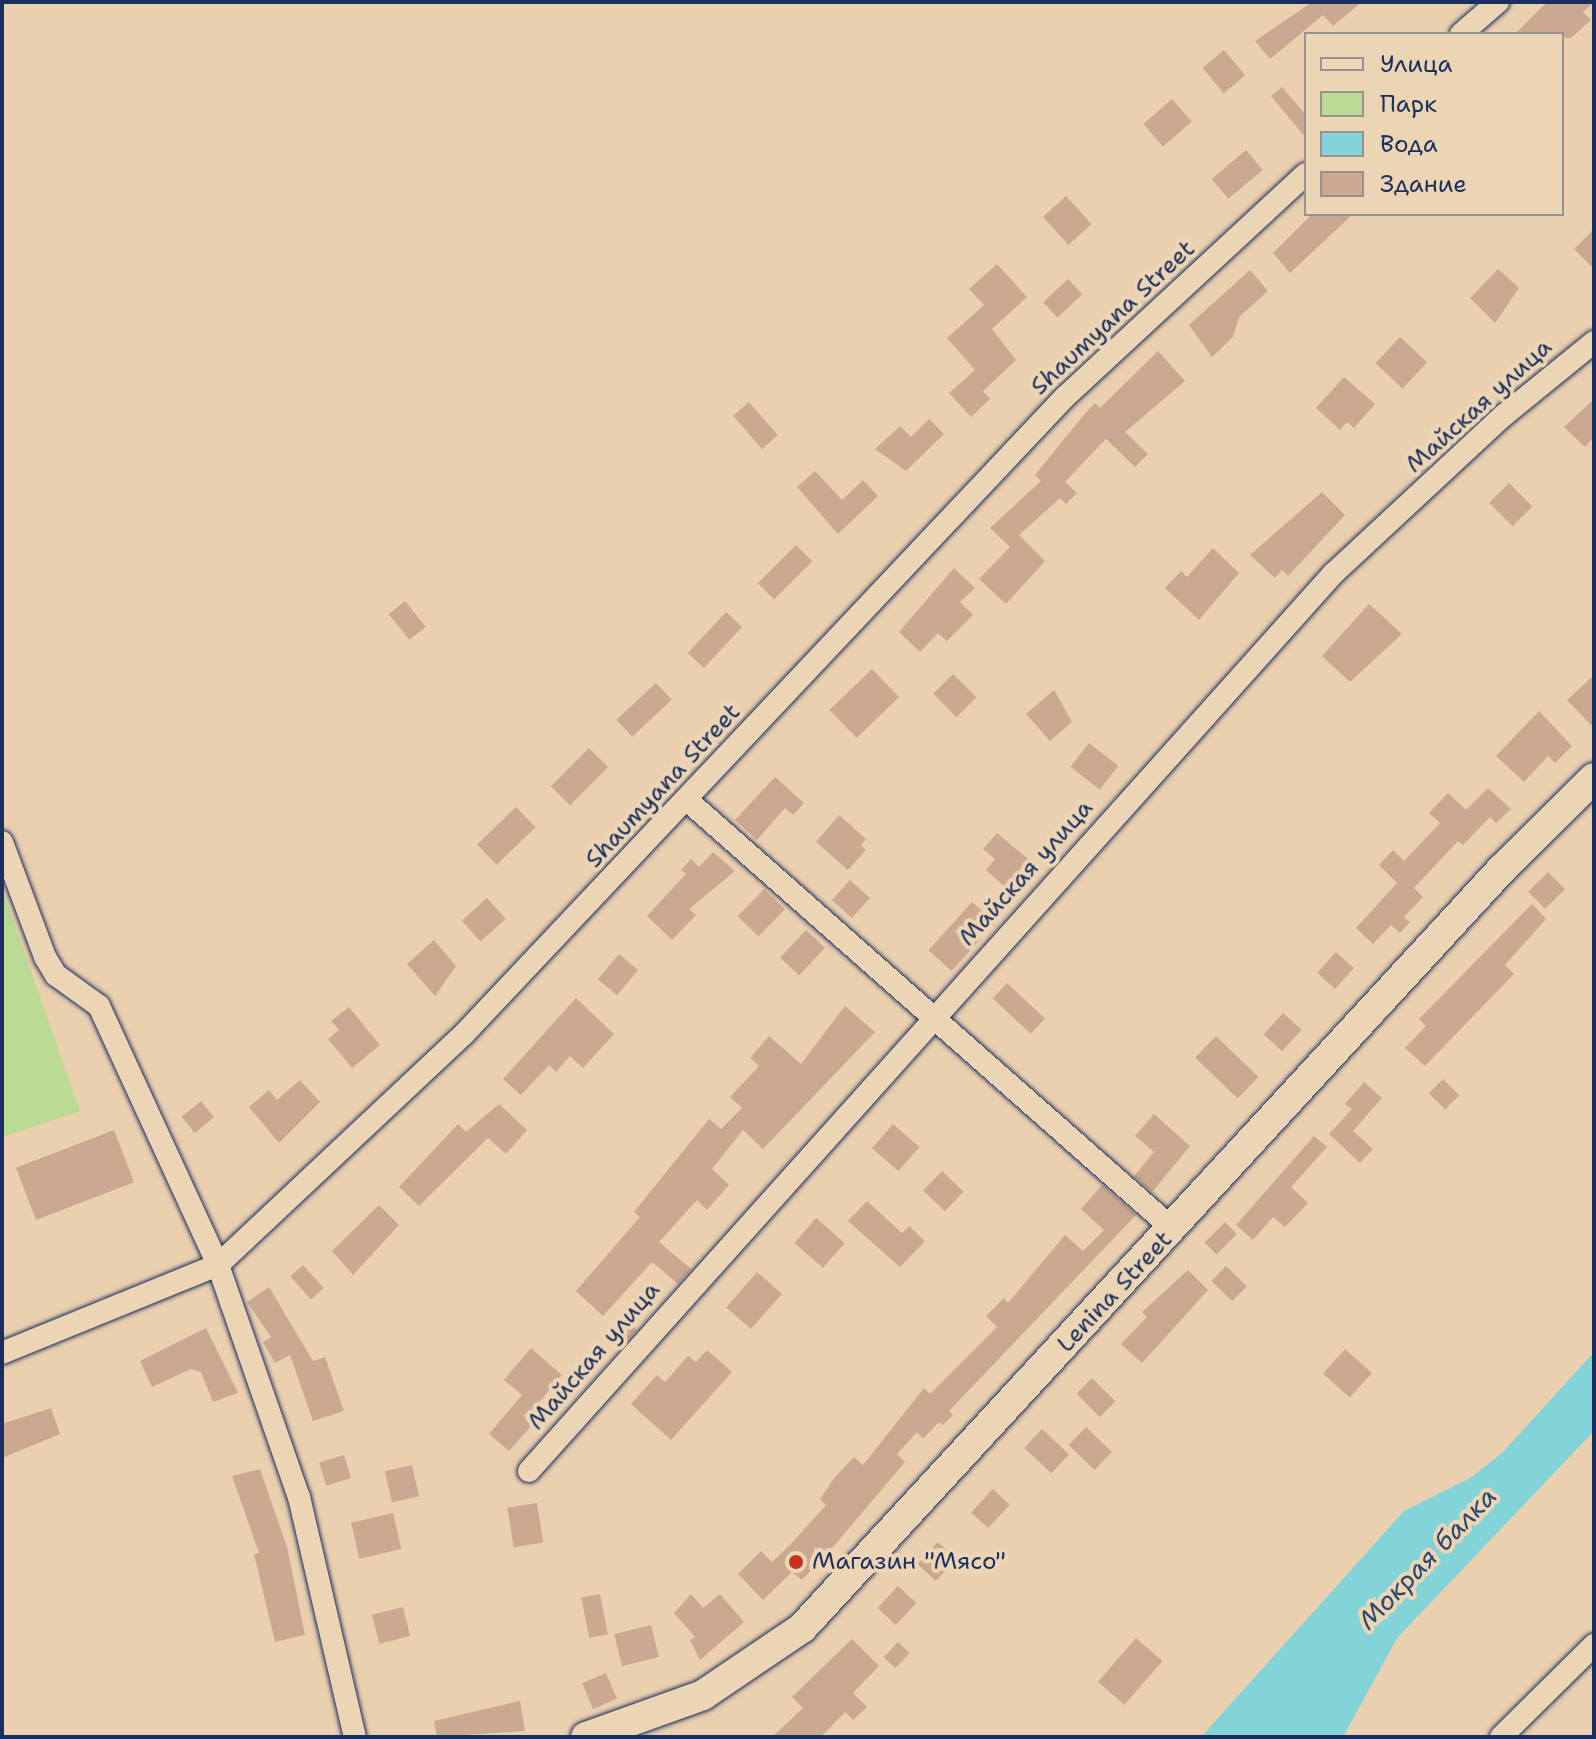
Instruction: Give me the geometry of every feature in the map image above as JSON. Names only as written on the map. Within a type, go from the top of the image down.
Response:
[{"type":"street","points":[[1463,32],[1498,2]]},
{"type":"street","name":"Shaumyana Street","points":[[2,1353],[218,1265],[464,1034],[1065,397],[1304,176]]},
{"type":"street","name":"Майская улица","points":[[529,1471],[931,1016],[1334,573],[1594,342]]},
{"type":"street","name":"Lenina Street","points":[[586,1737],[703,1695],[802,1628],[1502,869],[1594,778]]},
{"type":"street","points":[[687,800],[1173,1229]]},
{"type":"street","points":[[2,842],[45,957],[56,975],[99,1006],[218,1265],[299,1497],[355,1737]]},
{"type":"street","points":[[1501,1737],[1594,1645]]},
{"type":"green space","points":[[2,888],[80,1111],[2,1137]]},
{"type":"water","name":"Мокрая балка","points":[[1594,1352],[1594,1431],[1397,1638],[1343,1737],[1201,1737],[1404,1511],[1472,1477],[1503,1452]]},
{"type":"building","points":[[1312,2],[1362,2],[1333,26],[1323,15],[1270,59],[1255,41]]},
{"type":"building","points":[[1547,2],[1594,2],[1583,12],[1591,20],[1571,38],[1564,38],[1564,32],[1517,32]]},
{"type":"building","points":[[1224,50],[1245,75],[1224,93],[1203,68]]},
{"type":"building","points":[[1282,87],[1304,113],[1304,136],[1271,96]]},
{"type":"building","points":[[1172,99],[1192,122],[1163,147],[1143,124]]},
{"type":"building","points":[[1246,150],[1263,170],[1228,199],[1212,179]]},
{"type":"building","points":[[1066,196],[1091,224],[1068,245],[1043,217]]},
{"type":"building","points":[[1310,216],[1351,216],[1290,273],[1273,253]]},
{"type":"building","points":[[1594,229],[1594,269],[1574,249]]},
{"type":"building","points":[[997,264],[1027,297],[992,329],[1016,360],[983,391],[990,399],[971,417],[949,393],[975,370],[947,338],[984,305],[969,289]]},
{"type":"building","points":[[1498,269],[1519,288],[1495,323],[1470,298]]},
{"type":"building","points":[[1250,270],[1268,291],[1239,317],[1233,337],[1212,357],[1189,325]]},
{"type":"building","points":[[1068,279],[1082,294],[1057,318],[1043,302]]},
{"type":"building","points":[[1400,337],[1427,362],[1403,389],[1375,363]]},
{"type":"building","points":[[1158,351],[1185,381],[1125,432],[1148,454],[1135,467],[1106,439],[1065,482],[1077,493],[1066,504],[1060,498],[1019,535],[1045,561],[1006,604],[979,579],[1010,547],[990,528],[1041,481],[1035,475],[1095,403],[1100,408]]},
{"type":"building","points":[[1344,377],[1375,404],[1354,428],[1347,422],[1340,430],[1316,408]]},
{"type":"building","points":[[1594,399],[1594,437],[1585,447],[1564,427]]},
{"type":"building","points":[[749,402],[778,435],[762,449],[733,416]]},
{"type":"building","points":[[929,419],[944,434],[906,471],[875,449],[900,426],[911,437]]},
{"type":"building","points":[[815,471],[842,500],[863,480],[878,496],[838,534],[797,487]]},
{"type":"building","points":[[1509,483],[1532,506],[1513,526],[1489,503]]},
{"type":"building","points":[[1322,492],[1345,515],[1288,576],[1282,570],[1275,578],[1250,555]]},
{"type":"building","points":[[796,545],[812,561],[774,599],[758,583]]},
{"type":"building","points":[[1213,548],[1239,573],[1199,620],[1165,588],[1181,571],[1187,577]]},
{"type":"building","points":[[954,568],[975,588],[960,602],[973,615],[947,641],[938,633],[920,652],[899,632]]},
{"type":"building","points":[[405,601],[426,627],[409,640],[389,614]]},
{"type":"building","points":[[1369,604],[1402,634],[1350,682],[1322,656]]},
{"type":"building","points":[[726,612],[742,627],[704,668],[688,653]]},
{"type":"building","points":[[872,669],[899,697],[857,738],[830,710]]},
{"type":"building","points":[[953,674],[976,697],[957,717],[933,694]]},
{"type":"building","points":[[1594,675],[1594,728],[1567,700]]},
{"type":"building","points":[[656,683],[672,700],[632,737],[617,720]]},
{"type":"building","points":[[1054,690],[1072,722],[1050,741],[1026,714]]},
{"type":"building","points":[[1539,711],[1572,746],[1555,763],[1548,756],[1524,782],[1496,756]]},
{"type":"building","points":[[1089,743],[1118,766],[1100,789],[1071,767]]},
{"type":"building","points":[[589,748],[608,767],[570,805],[551,786]]},
{"type":"building","points":[[775,777],[804,803],[793,815],[785,808],[757,840],[735,820]]},
{"type":"building","points":[[1488,788],[1511,809],[1496,823],[1490,817],[1463,845],[1458,841],[1414,888],[1423,897],[1404,917],[1410,922],[1400,933],[1391,925],[1373,944],[1356,928],[1397,883],[1379,865],[1393,850],[1404,861],[1440,823],[1429,813],[1448,793],[1466,810]]},
{"type":"building","points":[[516,807],[535,827],[497,865],[477,845]]},
{"type":"building","points":[[839,815],[866,839],[861,845],[866,850],[848,870],[816,842]]},
{"type":"building","points":[[997,833],[1029,860],[1005,887],[986,870],[995,859],[983,849]]},
{"type":"building","points":[[713,852],[735,871],[689,909],[696,915],[672,940],[647,916],[686,874],[681,870],[691,859],[699,867]]},
{"type":"building","points":[[1548,872],[1565,889],[1545,909],[1528,892]]},
{"type":"building","points":[[850,880],[870,898],[852,918],[832,900]]},
{"type":"building","points":[[764,889],[785,909],[758,936],[738,916]]},
{"type":"building","points":[[487,898],[506,919],[480,942],[462,921]]},
{"type":"building","points":[[972,902],[995,923],[952,971],[929,950]]},
{"type":"building","points":[[1532,904],[1546,919],[1505,965],[1514,974],[1425,1066],[1405,1048],[1426,1026],[1419,1019]]},
{"type":"building","points":[[806,930],[825,948],[799,976],[780,958]]},
{"type":"building","points":[[434,940],[456,966],[435,996],[407,964]]},
{"type":"building","points":[[1336,952],[1354,968],[1335,989],[1317,973]]},
{"type":"building","points":[[619,954],[638,970],[617,995],[598,979]]},
{"type":"building","points":[[1007,983],[1045,1018],[1031,1034],[993,998]]},
{"type":"building","points":[[576,998],[614,1034],[583,1068],[570,1056],[556,1072],[549,1065],[521,1095],[503,1079]]},
{"type":"building","points":[[845,1006],[875,1032],[763,1149],[743,1130],[712,1169],[729,1185],[707,1210],[697,1200],[659,1242],[691,1269],[678,1284],[652,1262],[603,1316],[576,1291],[640,1217],[634,1212],[709,1119],[721,1129],[742,1108],[730,1097],[759,1066],[750,1058],[769,1036],[801,1064]]},
{"type":"building","points":[[349,1007],[380,1045],[352,1068],[328,1039],[339,1030],[331,1021]]},
{"type":"building","points":[[1283,1013],[1302,1030],[1282,1051],[1264,1035]]},
{"type":"building","points":[[1216,1036],[1258,1077],[1238,1099],[1195,1058]]},
{"type":"building","points":[[1443,1079],[1459,1095],[1445,1109],[1429,1093]]},
{"type":"building","points":[[300,1080],[320,1102],[279,1143],[249,1107],[269,1090],[277,1100]]},
{"type":"building","points":[[1364,1082],[1382,1098],[1353,1131],[1373,1149],[1360,1163],[1329,1134],[1352,1109],[1345,1104]]},
{"type":"building","points":[[201,1101],[214,1117],[195,1133],[182,1117]]},
{"type":"building","points":[[499,1104],[527,1130],[506,1154],[488,1138],[419,1206],[399,1187],[458,1124],[466,1132]]},
{"type":"building","points":[[1154,1114],[1190,1146],[1152,1192],[1134,1176],[1154,1152],[1135,1136]]},
{"type":"building","points":[[893,1124],[919,1147],[898,1171],[872,1148]]},
{"type":"building","points":[[114,1130],[134,1182],[36,1220],[16,1168]]},
{"type":"building","points":[[1314,1136],[1327,1147],[1291,1187],[1308,1203],[1285,1227],[1273,1217],[1253,1240],[1236,1225]]},
{"type":"building","points":[[942,1171],[964,1192],[945,1211],[923,1190]]},
{"type":"building","points":[[1102,1185],[1136,1215],[949,1411],[953,1415],[943,1425],[939,1422],[923,1439],[917,1432],[897,1454],[905,1462],[802,1580],[792,1572],[763,1600],[738,1574],[761,1551],[772,1562],[791,1544],[826,1505],[820,1499],[835,1477],[854,1457],[863,1465],[924,1388],[930,1394],[997,1327],[986,1316],[1004,1298],[1008,1303],[1065,1235],[1083,1251],[1104,1230],[1081,1209]]},
{"type":"building","points":[[867,1201],[902,1233],[909,1226],[925,1241],[900,1267],[848,1221]]},
{"type":"building","points":[[379,1205],[399,1225],[353,1275],[332,1251]]},
{"type":"building","points":[[816,1218],[845,1243],[823,1268],[794,1243]]},
{"type":"building","points":[[1225,1222],[1237,1234],[1217,1255],[1204,1243]]},
{"type":"building","points":[[303,1265],[324,1288],[311,1299],[290,1276]]},
{"type":"building","points":[[1226,1266],[1247,1286],[1232,1301],[1211,1281]]},
{"type":"building","points":[[1188,1270],[1208,1290],[1142,1363],[1121,1344],[1147,1317],[1142,1312]]},
{"type":"building","points":[[757,1272],[782,1294],[751,1329],[726,1307]]},
{"type":"building","points":[[269,1287],[313,1361],[325,1357],[344,1411],[313,1421],[290,1355],[275,1363],[263,1342],[271,1337],[247,1302]]},
{"type":"building","points":[[623,1317],[637,1330],[621,1347],[607,1334]]},
{"type":"building","points":[[206,1328],[238,1393],[213,1402],[201,1372],[191,1369],[152,1387],[140,1361]]},
{"type":"building","points":[[531,1348],[562,1375],[525,1419],[532,1425],[509,1451],[489,1434],[522,1395],[504,1380]]},
{"type":"building","points":[[1345,1349],[1372,1373],[1350,1398],[1323,1374]]},
{"type":"building","points":[[707,1350],[732,1372],[671,1440],[631,1404],[657,1375],[665,1382],[688,1356],[696,1362]]},
{"type":"building","points":[[1092,1378],[1115,1401],[1100,1417],[1076,1394]]},
{"type":"building","points":[[51,1408],[60,1434],[2,1458],[2,1424]]},
{"type":"building","points":[[1086,1427],[1112,1452],[1095,1470],[1069,1445]]},
{"type":"building","points":[[1042,1429],[1069,1454],[1051,1473],[1024,1448]]},
{"type":"building","points":[[344,1455],[351,1478],[326,1486],[319,1463]]},
{"type":"building","points":[[412,1465],[419,1496],[392,1502],[385,1471]]},
{"type":"building","points":[[260,1469],[287,1547],[305,1635],[275,1642],[254,1554],[259,1553],[232,1476]]},
{"type":"building","points":[[993,1489],[1010,1505],[988,1528],[971,1512]]},
{"type":"building","points":[[537,1503],[543,1543],[514,1547],[507,1508]]},
{"type":"building","points":[[393,1513],[401,1549],[359,1559],[351,1523]]},
{"type":"building","points":[[938,1542],[956,1559],[936,1581],[918,1564]]},
{"type":"building","points":[[898,1586],[916,1603],[896,1625],[878,1608]]},
{"type":"building","points":[[600,1594],[608,1634],[589,1638],[581,1598]]},
{"type":"building","points":[[691,1594],[703,1608],[720,1594],[744,1622],[700,1660],[690,1640],[695,1637],[674,1613]]},
{"type":"building","points":[[403,1607],[410,1636],[379,1644],[372,1615]]},
{"type":"building","points":[[651,1625],[659,1657],[622,1666],[614,1634]]},
{"type":"building","points":[[1136,1638],[1162,1661],[1124,1705],[1098,1682]]},
{"type":"building","points":[[852,1639],[879,1666],[853,1693],[867,1707],[853,1720],[845,1712],[821,1737],[772,1737],[803,1708],[792,1697]]},
{"type":"building","points":[[898,1642],[910,1653],[895,1668],[884,1657]]},
{"type":"building","points":[[606,1673],[617,1699],[593,1709],[582,1683]]},
{"type":"building","points":[[520,1701],[525,1731],[437,1737],[434,1721]]},
{"type":"place","name":"Магазин \"Мясо\"","points":[[796,1562]]}]
